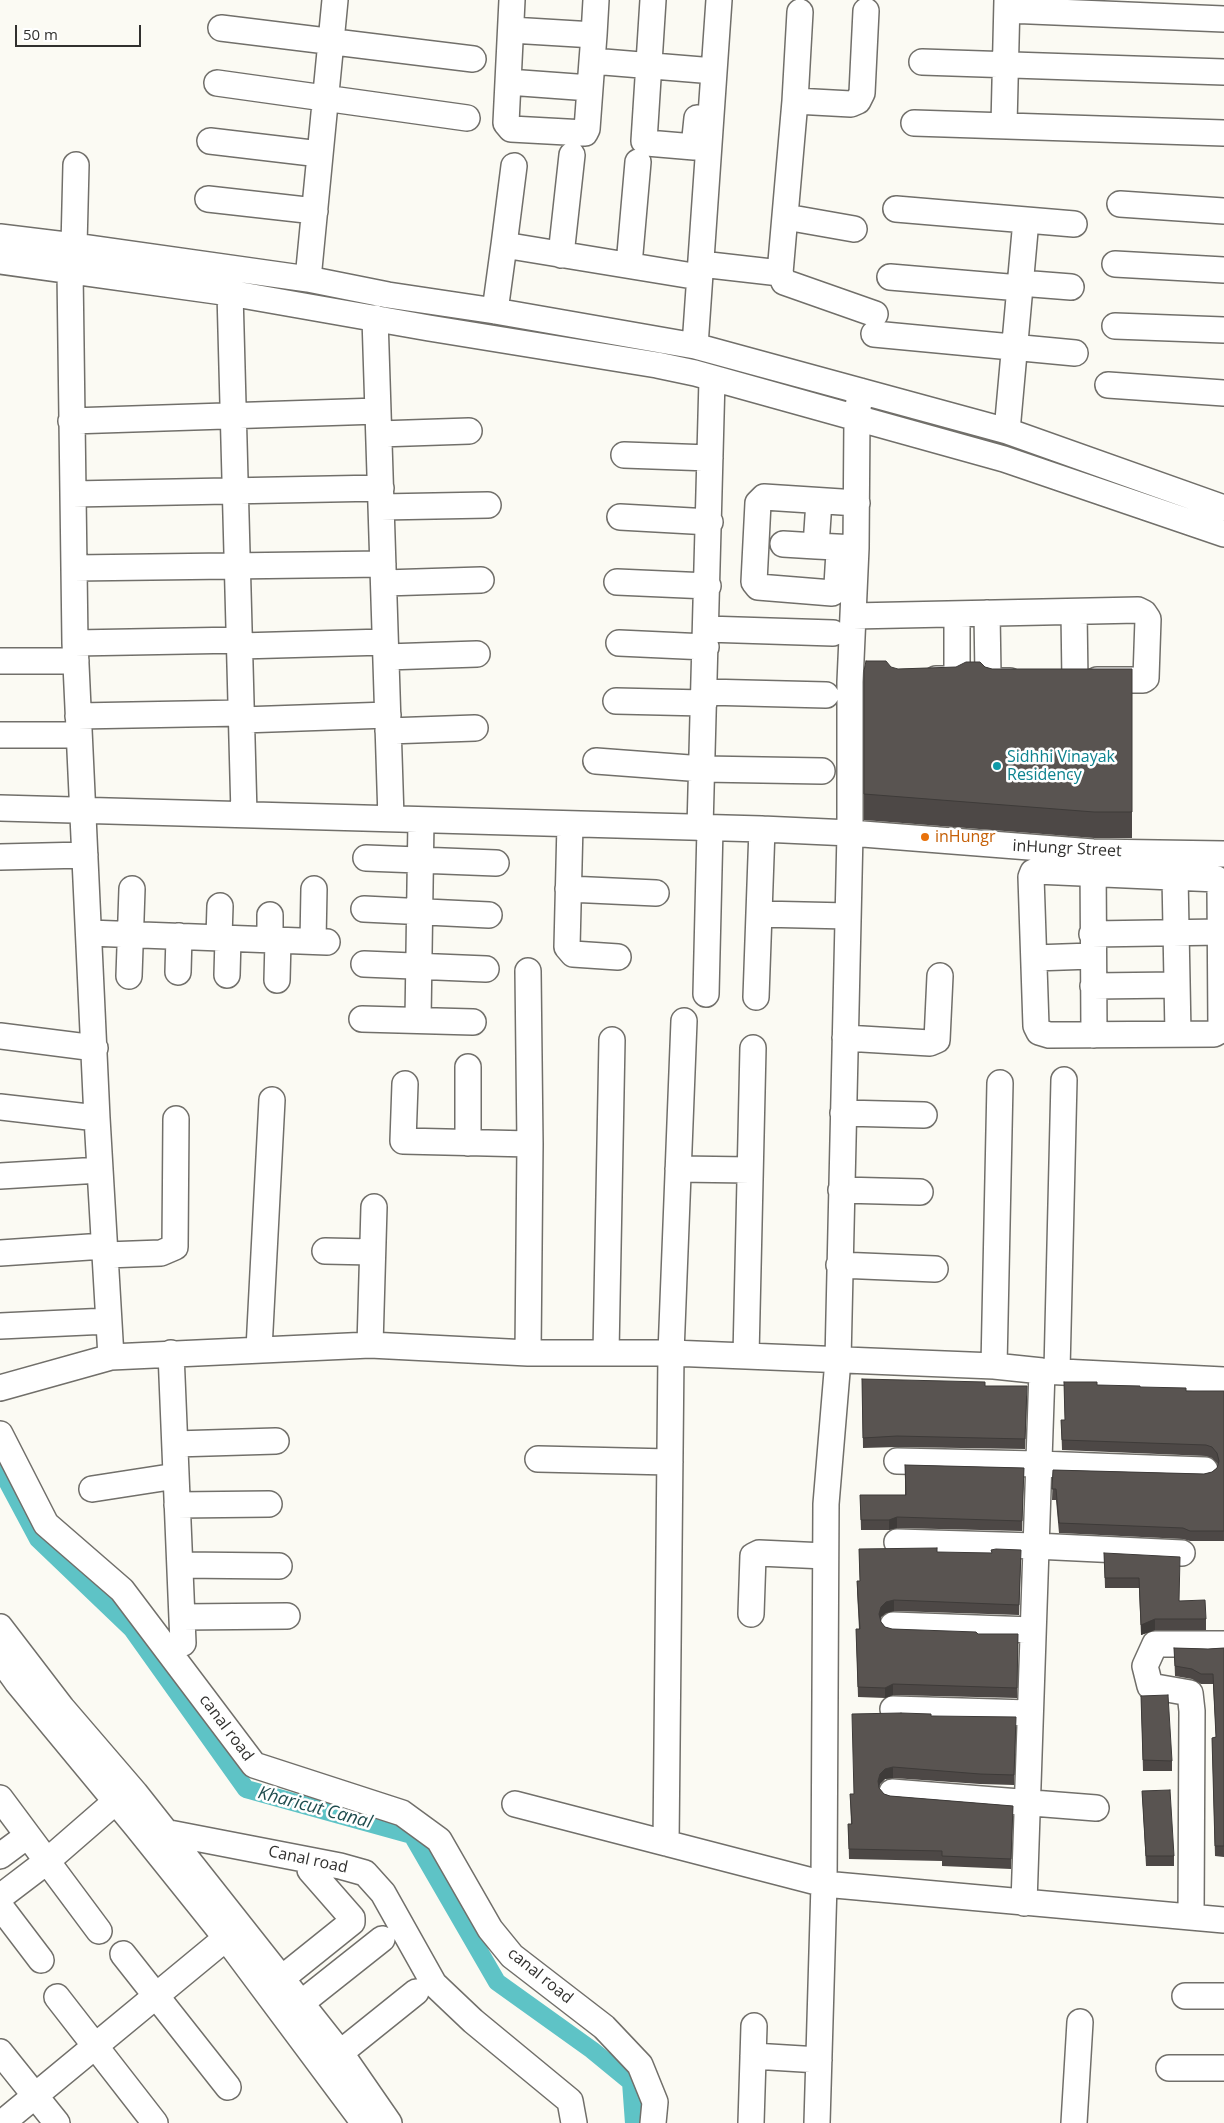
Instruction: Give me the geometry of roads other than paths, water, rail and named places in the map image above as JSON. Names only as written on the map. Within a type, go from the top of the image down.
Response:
[{"type":"street","points":[[308,278],[335,0]]},
{"type":"street","points":[[512,0],[506,123],[511,129],[585,133],[587,129],[596,0]]},
{"type":"street","points":[[653,0],[644,141],[647,143],[692,148],[696,145],[719,0]]},
{"type":"street","points":[[695,346],[700,271],[707,70],[704,0]]},
{"type":"street","points":[[1004,125],[1007,5],[1224,19]]},
{"type":"street","points":[[795,101],[851,104],[858,101],[862,93],[866,11]]},
{"type":"street","points":[[800,12],[795,101],[780,273],[784,282],[874,324],[1015,347],[1075,354]]},
{"type":"street","points":[[221,28],[473,59]]},
{"type":"street","points":[[511,30],[594,35]]},
{"type":"street","points":[[592,61],[707,70]]},
{"type":"street","points":[[922,62],[1224,72]]},
{"type":"street","points":[[508,82],[590,88]]},
{"type":"street","points":[[217,83],[467,118]]},
{"type":"street","points":[[914,123],[1224,133]]},
{"type":"street","points":[[210,141],[320,154]]},
{"type":"street","points":[[562,254],[572,155]]},
{"type":"street","points":[[628,265],[638,162]]},
{"type":"street","points":[[76,165],[74,246],[70,271],[72,494],[78,725],[97,1118],[111,1357]]},
{"type":"street","points":[[495,311],[514,166]]},
{"type":"street","points":[[208,200],[315,211]]},
{"type":"street","points":[[1120,204],[1224,211]]},
{"type":"street","points":[[896,209],[1074,224]]},
{"type":"street","points":[[786,216],[854,229]]},
{"type":"street","points":[[1007,431],[1026,220]]},
{"type":"street","points":[[0,237],[308,278],[388,295],[495,311],[695,346],[1007,431],[1224,508]]},
{"type":"street","points":[[504,245],[628,265],[700,271],[780,273]]},
{"type":"street","points":[[0,261],[230,293],[657,365],[1004,459],[1224,534]]},
{"type":"street","points":[[1115,264],[1224,270]]},
{"type":"street","points":[[890,277],[1020,286],[1071,287]]},
{"type":"street","points":[[230,293],[237,491],[244,814]]},
{"type":"street","points":[[376,318],[391,818]]},
{"type":"street","points":[[1115,326],[1224,330]]},
{"type":"street","points":[[706,994],[703,768],[712,379]]},
{"type":"street","points":[[1108,385],[1224,393]]},
{"type":"street","points":[[817,2123],[824,1884],[826,1504],[838,1360],[842,1113],[850,834],[850,682],[853,616],[837,547],[838,502],[857,418],[860,391]]},
{"type":"street","points":[[71,421],[234,416],[379,422],[469,431]]},
{"type":"street","points":[[624,455],[710,458]]},
{"type":"street","points":[[838,502],[764,497],[760,500],[755,585],[762,588],[832,593],[835,591],[837,585],[838,502],[842,475]]},
{"type":"street","points":[[72,494],[237,491],[488,504]]},
{"type":"street","points":[[620,518],[710,522]]},
{"type":"street","points":[[783,544],[837,547]]},
{"type":"street","points":[[74,568],[239,566],[481,580]]},
{"type":"street","points":[[617,582],[708,586]]},
{"type":"street","points":[[853,616],[987,613],[1074,612],[1138,610],[1144,613],[1148,619],[1146,678],[1143,680],[995,681],[989,678],[987,613]]},
{"type":"street","points":[[1055,681],[1074,612]]},
{"type":"street","points":[[916,680],[956,678],[957,614]]},
{"type":"street","points":[[619,643],[833,633]]},
{"type":"street","points":[[0,661],[76,652],[240,643],[477,654]]},
{"type":"street","points":[[616,700],[826,696]]},
{"type":"street","points":[[0,735],[78,725],[242,717],[475,728]]},
{"type":"street","points":[[596,761],[703,768],[822,771]]},
{"type":"street","name":"inHungr Street","points":[[0,808],[762,829],[850,834],[1093,863],[1224,854]]},
{"type":"street","points":[[418,1020],[421,820]]},
{"type":"street","points":[[570,824],[568,947],[573,954],[618,957]]},
{"type":"street","points":[[756,997],[762,829]]},
{"type":"street","points":[[0,857],[84,855]]},
{"type":"street","points":[[366,858],[496,862]]},
{"type":"street","points":[[1093,863],[1094,1035]]},
{"type":"street","points":[[1093,863],[1175,876],[1216,879],[1220,889],[1221,1030],[1214,1034],[1049,1035],[1039,1032],[1036,1026],[1031,877],[1033,872],[1093,863]]},
{"type":"street","points":[[1175,876],[1178,1034]]},
{"type":"street","points":[[129,976],[132,889]]},
{"type":"street","points":[[89,933],[224,938],[273,931],[320,941],[314,889]]},
{"type":"street","points":[[568,889],[656,893]]},
{"type":"street","points":[[220,906],[227,974]]},
{"type":"street","points":[[364,909],[489,915]]},
{"type":"street","points":[[759,914],[848,916]]},
{"type":"street","points":[[273,931],[277,980]]},
{"type":"street","points":[[1034,958],[1092,945],[1176,933],[1221,932]]},
{"type":"street","points":[[178,972],[179,936]]},
{"type":"street","points":[[364,964],[486,969]]},
{"type":"street","points":[[528,971],[530,1144],[528,1353]]},
{"type":"street","points":[[845,1038],[930,1043],[937,1040],[940,976]]},
{"type":"street","points":[[1093,986],[1177,985]]},
{"type":"street","points":[[362,1019],[473,1022]]},
{"type":"street","points":[[666,1843],[671,1353],[684,1021]]},
{"type":"street","points":[[0,1036],[95,1048]]},
{"type":"street","points":[[606,1352],[612,1040]]},
{"type":"street","points":[[746,1356],[753,1048]]},
{"type":"street","points":[[468,1067],[468,1143]]},
{"type":"street","points":[[1024,1903],[1038,1464],[1049,1370],[1064,1080]]},
{"type":"street","points":[[994,1366],[1000,1082]]},
{"type":"street","points":[[405,1084],[403,1141],[530,1144]]},
{"type":"street","points":[[259,1349],[272,1100]]},
{"type":"street","points":[[0,1107],[97,1118]]},
{"type":"street","points":[[842,1113],[924,1115]]},
{"type":"street","points":[[0,1252],[105,1251],[161,1253],[175,1247],[176,1119]]},
{"type":"street","points":[[678,1169],[750,1170]]},
{"type":"street","points":[[0,1176],[100,1170]]},
{"type":"street","points":[[841,1190],[920,1192]]},
{"type":"street","points":[[370,1345],[374,1207]]},
{"type":"street","points":[[325,1251],[372,1252]]},
{"type":"street","points":[[839,1265],[935,1269]]},
{"type":"street","points":[[0,1326],[108,1321]]},
{"type":"street","points":[[0,1388],[111,1357],[370,1345],[528,1353],[671,1353],[994,1366],[1224,1380]]},
{"type":"street","points":[[171,1353],[184,1643]]},
{"type":"street","name":"canal road","points":[[0,1434],[46,1524],[122,1590],[254,1765],[402,1812],[439,1840],[490,1929],[512,1956],[604,2027],[640,2065],[655,2102],[653,2123]]},
{"type":"street","points":[[175,1444],[276,1441]]},
{"type":"street","points":[[538,1459],[670,1462]]},
{"type":"street","points":[[897,1461],[1205,1470]]},
{"type":"street","points":[[92,1489],[176,1476]]},
{"type":"street","points":[[177,1506],[269,1504]]},
{"type":"street","points":[[897,1542],[1035,1546],[1182,1554]]},
{"type":"street","points":[[751,1614],[753,1556],[759,1553],[825,1556]]},
{"type":"street","points":[[180,1565],[279,1566]]},
{"type":"street","points":[[182,1617],[287,1616]]},
{"type":"street","points":[[894,1625],[1032,1630]]},
{"type":"street","points":[[0,1627],[11,1671],[226,1938],[364,2123]]},
{"type":"street","points":[[1191,1917],[1192,1712],[1190,1693],[1150,1686],[1145,1666],[1155,1644],[1224,1644]]},
{"type":"street","points":[[11,1671],[166,1832],[340,2053],[389,2123]]},
{"type":"street","points":[[893,1708],[1029,1713]]},
{"type":"street","points":[[892,1792],[1096,1808]]},
{"type":"street","points":[[0,1798],[99,1931]]},
{"type":"street","points":[[0,1897],[46,1862],[115,1802]]},
{"type":"street","points":[[516,1804],[824,1884],[1224,1920]]},
{"type":"street","name":"Canal road","points":[[137,1827],[364,1872],[383,1893],[434,1984],[570,2100],[574,2123]]},
{"type":"street","points":[[0,1856],[27,1836]]},
{"type":"street","points":[[281,1979],[352,1922],[352,1918],[310,1870]]},
{"type":"street","points":[[0,1906],[41,1960]]},
{"type":"street","points":[[2,2123],[226,1938]]},
{"type":"street","points":[[300,2004],[382,1939]]},
{"type":"street","points":[[123,1954],[155,1997],[228,2087]]},
{"type":"street","points":[[340,2053],[416,1992]]},
{"type":"street","points":[[1185,1996],[1224,1996]]},
{"type":"street","points":[[57,1997],[155,2123]]},
{"type":"street","points":[[1074,2123],[1080,2022]]},
{"type":"street","points":[[751,2123],[754,2026]]},
{"type":"street","points":[[0,2052],[58,2123]]},
{"type":"street","points":[[753,2056],[819,2060]]},
{"type":"street","points":[[1169,2068],[1224,2068]]},
{"type":"waterway","name":"Kharicut Canal","points":[[0,1468],[38,1539],[132,1629],[246,1789],[412,1835],[497,1982],[592,2050],[631,2082],[634,2123]]},
{"type":"place","name":"Sidhhi Vinayak Residency","points":[[997,766]]},
{"type":"place","name":"inHungr","points":[[925,837]]}]
